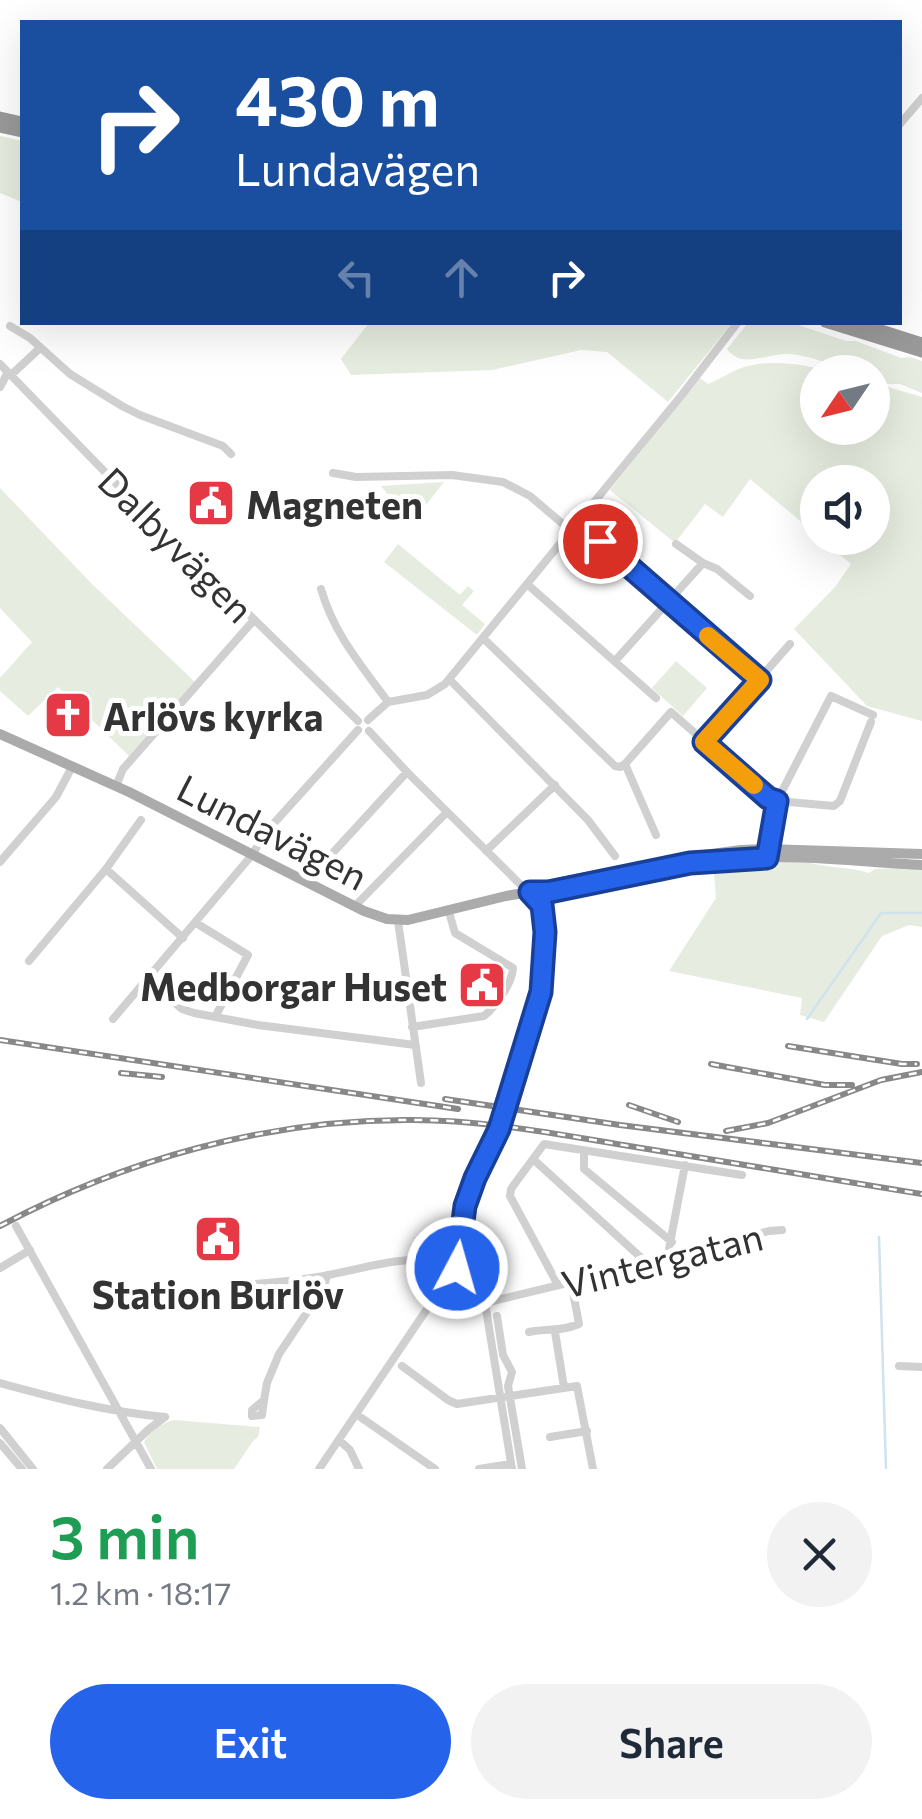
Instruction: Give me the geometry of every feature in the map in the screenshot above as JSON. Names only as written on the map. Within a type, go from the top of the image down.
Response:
[{"type":"highway","points":[[835,325],[922,352]]},
{"type":"highway","points":[[865,325],[922,343]]},
{"type":"main road","name":"Lundavägen","points":[[0,734],[116,786],[377,917],[398,921],[530,892],[549,892],[690,863],[767,853],[922,854]]},
{"type":"main road","name":"Lundavägen","points":[[767,853],[922,865]]},
{"type":"street","points":[[902,122],[922,98]]},
{"type":"street","points":[[112,1019],[252,855],[266,832],[362,727],[363,718],[368,720],[388,702],[427,695],[449,679],[736,325]]},
{"type":"street","points":[[10,326],[20,330],[80,381],[122,406],[223,446],[231,454]]},
{"type":"street","points":[[0,387],[40,349]]},
{"type":"street","name":"Dalbyvägen","points":[[0,364],[530,892]]},
{"type":"street","points":[[333,473],[452,475],[503,482],[524,492],[571,531]]},
{"type":"street","points":[[578,522],[760,680]]},
{"type":"street","points":[[676,544],[703,564],[717,569],[750,596]]},
{"type":"street","points":[[615,661],[703,564]]},
{"type":"street","points":[[527,584],[656,698]]},
{"type":"street","points":[[321,589],[342,640],[388,702]]},
{"type":"street","points":[[116,786],[123,769],[254,620]]},
{"type":"street","points":[[483,638],[615,766],[625,764],[671,712],[768,798],[777,801],[838,804],[872,718],[831,696],[777,801],[767,853]]},
{"type":"street","points":[[704,742],[790,644]]},
{"type":"street","points":[[449,679],[588,820],[615,856]]},
{"type":"street","points":[[625,764],[656,835]]},
{"type":"street","points":[[0,862],[56,797],[72,766]]},
{"type":"street","points":[[306,882],[407,772]]},
{"type":"street","points":[[486,851],[555,785]]},
{"type":"street","points":[[355,906],[447,812]]},
{"type":"street","points":[[29,961],[106,869],[141,820]]},
{"type":"street","points":[[106,869],[182,938]]},
{"type":"street","points":[[319,1469],[428,1306],[455,1278],[470,1190],[499,1129],[544,975],[542,905],[530,892]]},
{"type":"street","points":[[412,1027],[484,1016],[512,977],[513,968],[455,933],[449,912]]},
{"type":"street","points":[[398,921],[421,1083]]},
{"type":"street","points":[[196,922],[248,955],[215,1017]]},
{"type":"street","points":[[148,979],[182,1008],[215,1017],[415,1045]]},
{"type":"street","points":[[558,1285],[511,1199],[511,1189],[542,1145],[742,1175]]},
{"type":"street","points":[[584,1152],[584,1169],[672,1242]]},
{"type":"street","points":[[532,1159],[648,1264]]},
{"type":"street","points":[[667,1259],[685,1166]]},
{"type":"street","points":[[16,1226],[151,1469]]},
{"type":"street","points":[[428,1306],[436,1267],[451,1253],[461,1228]]},
{"type":"street","name":"Vintergatan","points":[[482,1299],[558,1285],[782,1230]]},
{"type":"street","points":[[0,1268],[30,1250]]},
{"type":"street","points":[[415,1258],[440,1280],[462,1284],[482,1299]]},
{"type":"street","points":[[256,1284],[327,1276],[415,1258],[453,1262],[482,1299],[511,1466],[479,1469]]},
{"type":"street","points":[[264,1400],[274,1363],[324,1288],[327,1276]]},
{"type":"street","points":[[529,1332],[555,1332],[579,1323],[571,1282]]},
{"type":"street","points":[[497,1316],[503,1355],[512,1372],[508,1386],[522,1469]]},
{"type":"street","points":[[555,1332],[564,1387]]},
{"type":"street","points":[[402,1366],[457,1404],[577,1386],[593,1469]]},
{"type":"street","points":[[899,1366],[922,1367]]},
{"type":"street","points":[[0,1382],[120,1414],[166,1418],[106,1469]]},
{"type":"street","points":[[356,1414],[435,1469]]},
{"type":"street","points":[[0,1428],[33,1469]]},
{"type":"street","points":[[550,1437],[587,1431]]},
{"type":"street","points":[[339,1440],[350,1450],[359,1469]]},
{"type":"street","points":[[0,1442],[22,1469]]},
{"type":"shaded area","points":[[0,136],[20,141],[20,201],[0,193]]},
{"type":"shaded area","points":[[367,325],[730,325],[668,402],[607,352],[581,350],[492,370],[351,375],[341,359]]},
{"type":"shaded area","points":[[746,325],[798,325],[922,361],[922,393],[890,384],[890,355],[786,354],[746,359],[727,349]]},
{"type":"shaded area","points":[[800,365],[800,445],[890,445],[890,388],[922,397],[922,721],[867,706],[794,629],[835,587],[851,564],[840,555],[890,555],[890,465],[800,465],[800,521],[750,479],[723,517],[705,504],[675,543],[610,490],[700,378],[708,384],[744,367]]},
{"type":"shaded area","points":[[444,482],[419,514],[389,496],[381,486]]},
{"type":"shaded area","points":[[0,488],[91,583],[195,682],[129,756],[58,687],[28,716],[0,691],[0,678],[32,642],[0,608]]},
{"type":"shaded area","points":[[398,544],[460,595],[468,586],[474,591],[462,605],[485,624],[477,635],[384,562]]},
{"type":"shaded area","points":[[676,661],[707,688],[683,716],[652,688]]},
{"type":"shaded area","points":[[805,861],[869,873],[875,869],[922,867],[922,927],[909,925],[882,936],[824,1022],[800,1015],[802,998],[669,971],[716,898],[714,874],[722,863]]},
{"type":"shaded area","points":[[174,1420],[260,1427],[258,1437],[234,1469],[157,1469],[144,1442],[157,1428]]},
{"type":"waterway","points":[[807,1019],[881,913],[922,913]]},
{"type":"waterway","points":[[879,1237],[886,1469]]},
{"type":"railway","points":[[0,1040],[458,1109]]},
{"type":"railway","points":[[788,1046],[917,1064]]},
{"type":"railway","points":[[711,1064],[825,1085],[852,1085]]},
{"type":"railway","points":[[726,1131],[768,1123],[881,1080],[922,1072]]},
{"type":"railway","points":[[121,1073],[162,1077]]},
{"type":"railway","points":[[445,1099],[922,1163]]},
{"type":"railway","points":[[629,1105],[678,1122]]},
{"type":"railway","points":[[0,1226],[96,1182],[197,1148],[301,1127],[406,1120],[515,1128],[922,1194]]},
{"type":"slow traffic","points":[[708,636],[760,680],[704,742],[754,785]]},
{"type":"place","name":"Magneten","points":[[211,503]]},
{"type":"place","name":"Arlövs kyrka","points":[[68,715]]},
{"type":"place","name":"Medborgar Huset","points":[[482,985]]},
{"type":"place","name":"Station Burlöv","points":[[218,1239]]},
{"type":"route","points":[[457,1268],[465,1206],[499,1129],[541,992],[545,932],[542,905],[530,892],[549,892],[690,863],[767,858],[777,801],[768,798],[704,742],[760,680],[600,541]]}]
